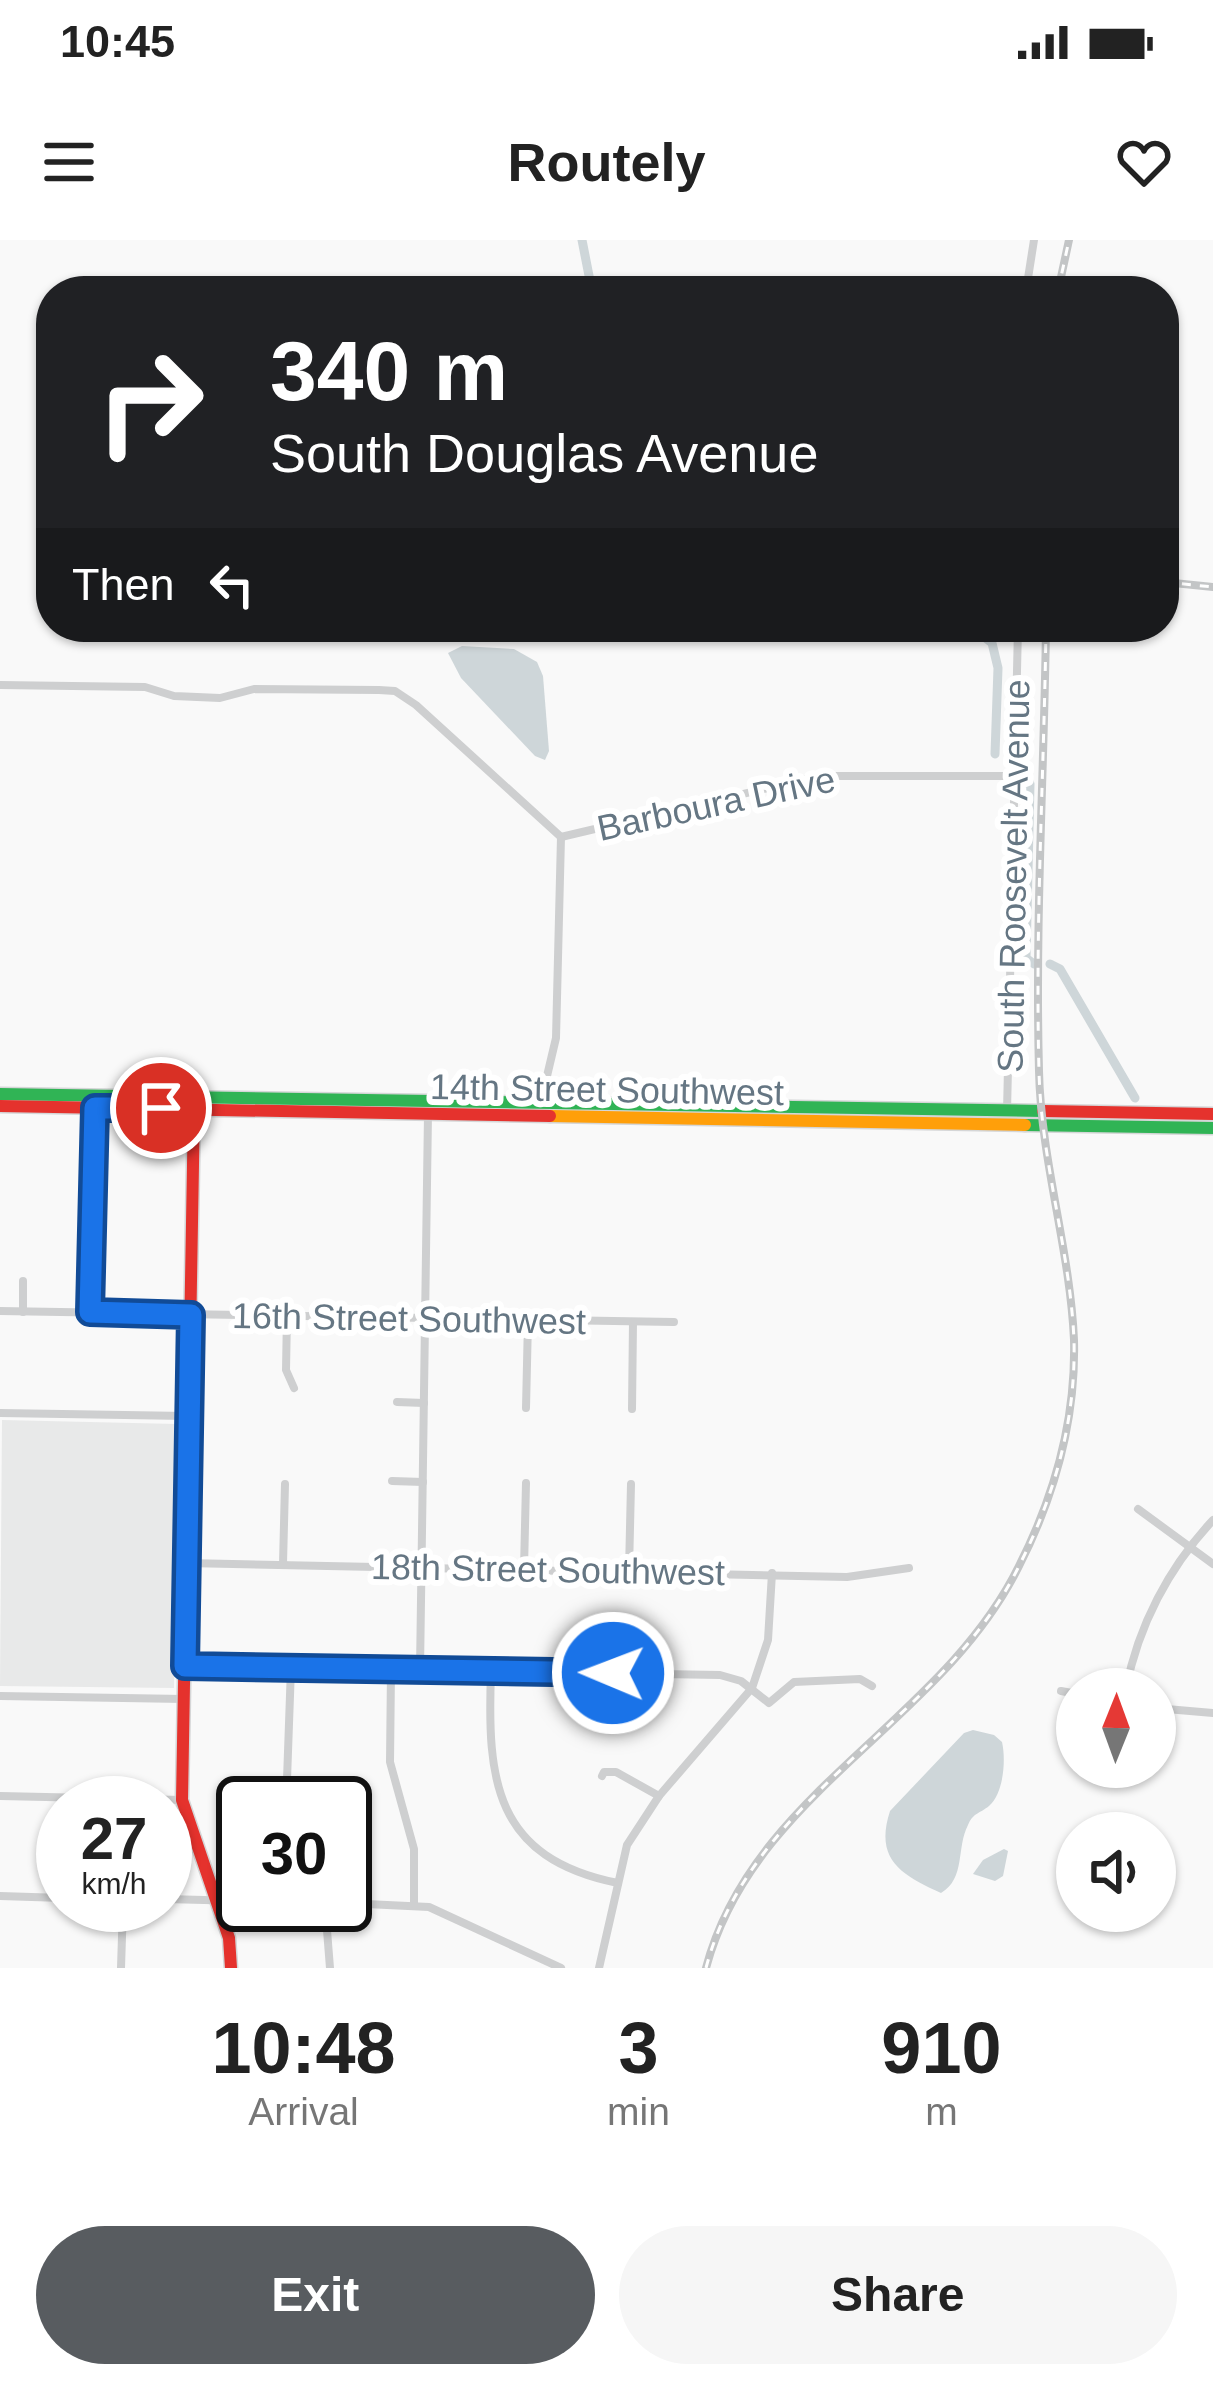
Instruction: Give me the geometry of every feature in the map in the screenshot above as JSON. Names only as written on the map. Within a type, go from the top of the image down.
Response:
[{"type":"main road","name":"14th Street Southwest","points":[[0,1094],[428,1109],[1007,1118],[1213,1128]]},
{"type":"main road","name":"14th Street Southwest","points":[[0,1106],[194,1103]]},
{"type":"main road","points":[[182,1776],[194,1103]]},
{"type":"main road","name":"14th Street Southwest","points":[[1007,1118],[1213,1114]]},
{"type":"main road","points":[[192,1829],[216,1900]]},
{"type":"main road","points":[[228,1932],[231,1968]]},
{"type":"street","points":[[1028,276],[1034,240]]},
{"type":"street","name":"South Roosevelt Avenue","points":[[1007,1118],[1018,642]]},
{"type":"street","points":[[0,685],[145,687],[174,696],[220,698],[254,689],[395,691],[416,705],[561,837],[556,1038],[547,1076],[547,1111]]},
{"type":"street","name":"Barboura Drive","points":[[561,837],[818,776],[1015,776]]},
{"type":"street","points":[[90,1312],[95,1108]]},
{"type":"street","points":[[420,1670],[428,1109]]},
{"type":"street","points":[[23,1281],[23,1312]]},
{"type":"street","name":"16th Street Southwest","points":[[0,1311],[674,1322]]},
{"type":"street","points":[[287,1315],[286,1370],[294,1388]]},
{"type":"street","points":[[526,1408],[528,1320]]},
{"type":"street","points":[[632,1409],[633,1322]]},
{"type":"street","points":[[397,1402],[424,1403]]},
{"type":"street","points":[[0,1412],[188,1416]]},
{"type":"street","points":[[392,1480],[423,1482]]},
{"type":"street","points":[[524,1569],[526,1483]]},
{"type":"street","points":[[283,1564],[285,1484]]},
{"type":"street","points":[[629,1571],[631,1484]]},
{"type":"street","points":[[1138,1509],[1213,1564]]},
{"type":"street","points":[[1133,1668],[1152,1611],[1190,1547],[1213,1520]]},
{"type":"street","name":"18th Street Southwest","points":[[186,1563],[848,1577],[909,1568]]},
{"type":"street","points":[[599,1968],[627,1845],[659,1796],[752,1688],[768,1640],[772,1573]]},
{"type":"street","points":[[185,1666],[720,1675],[752,1688],[769,1703],[794,1682],[860,1679],[872,1686]]},
{"type":"street","points":[[287,1776],[291,1667]]},
{"type":"street","points":[[391,1670],[390,1762],[414,1849],[414,1905]]},
{"type":"street","points":[[491,1672],[490,1749],[514,1825],[537,1850],[593,1877],[618,1883]]},
{"type":"street","points":[[0,1696],[184,1699]]},
{"type":"street","points":[[1176,1710],[1213,1713]]},
{"type":"street","points":[[602,1776],[616,1772],[659,1796]]},
{"type":"street","points":[[0,1796],[36,1797]]},
{"type":"street","points":[[0,1897],[36,1898]]},
{"type":"street","points":[[192,1900],[216,1900]]},
{"type":"street","points":[[372,1904],[414,1905],[443,1912],[561,1968]]},
{"type":"street","points":[[122,1968],[123,1932]]},
{"type":"street","points":[[327,1932],[330,1968]]},
{"type":"shaded area","points":[[462,646],[514,649],[537,662],[543,676],[549,751],[545,760],[535,756],[461,678],[448,653]]},
{"type":"shaded area","points":[[2,1420],[177,1424],[174,1688],[0,1686]]},
{"type":"shaded area","points":[[973,1730],[1002,1742],[1003,1776],[994,1800],[970,1821],[954,1879],[941,1893],[895,1864],[886,1828],[890,1811],[964,1733]]},
{"type":"shaded area","points":[[1008,1851],[1003,1876],[995,1881],[973,1874],[983,1860]]},
{"type":"waterway","points":[[582,240],[589,276]]},
{"type":"waterway","points":[[991,642],[998,668],[995,754]]},
{"type":"waterway","points":[[1027,776],[1026,958],[1034,964]]},
{"type":"waterway","points":[[1050,964],[1060,969],[1135,1098]]},
{"type":"railway","points":[[1061,276],[1069,240]]},
{"type":"railway","points":[[1179,584],[1213,587]]},
{"type":"railway","points":[[706,1968],[729,1907],[763,1853],[805,1805],[944,1670],[985,1621],[1032,1539],[1061,1456],[1074,1340],[1039,1071],[1046,642]]},
{"type":"traffic: fast","points":[[0,1094],[1043,1111]]},
{"type":"traffic: fast","points":[[1025,1125],[1213,1128]]},
{"type":"traffic: slow","points":[[550,1116],[1025,1125]]},
{"type":"traffic: jam","points":[[0,1106],[550,1116]]},
{"type":"traffic: jam","points":[[194,1107],[182,1800],[229,1938],[231,1968]]},
{"type":"traffic: jam","points":[[1043,1111],[1213,1114]]},
{"type":"route","points":[[161,1108],[95,1108],[90,1312],[191,1315],[185,1666],[613,1673]]}]
